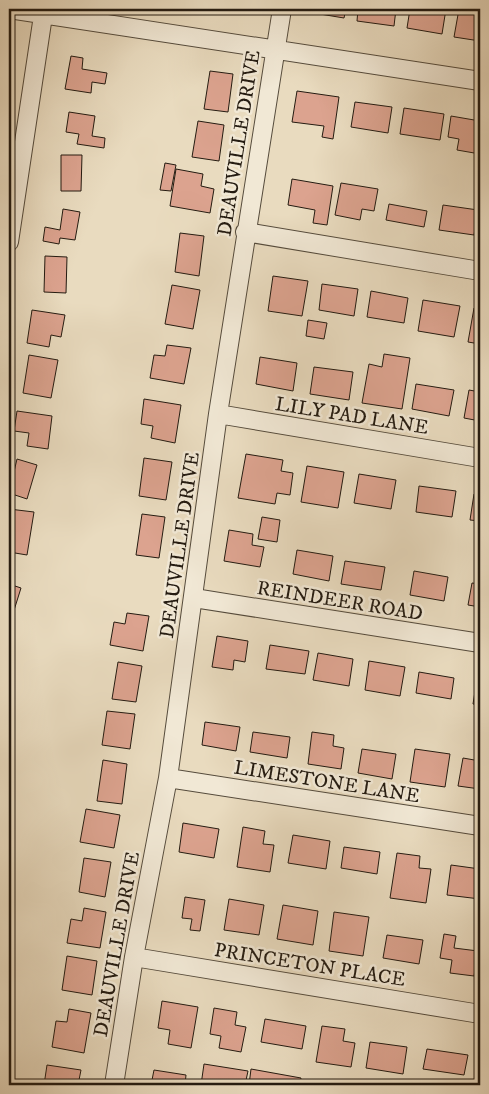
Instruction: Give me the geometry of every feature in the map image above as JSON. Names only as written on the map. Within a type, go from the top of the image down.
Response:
[{"type":"street","points":[[9,9],[43,11],[480,81]]},
{"type":"street","name":"DEAUVILLE DRIVE","points":[[114,1085],[134,956],[168,778],[218,414],[245,232],[282,9]]},
{"type":"street","points":[[9,242],[43,11]]},
{"type":"street","points":[[245,232],[480,271]]},
{"type":"street","name":"LILY PAD LANE","points":[[218,414],[480,458]]},
{"type":"street","name":"REINDEER ROAD","points":[[194,598],[480,643]]},
{"type":"street","name":"LIMESTONE LANE","points":[[168,778],[480,826]]},
{"type":"street","name":"PRINCETON PLACE","points":[[134,956],[480,1014]]},
{"type":"building","points":[[308,9],[346,9],[344,18],[308,12]]},
{"type":"building","points":[[358,9],[396,9],[394,26],[357,21]]},
{"type":"building","points":[[410,9],[446,9],[442,34],[407,28]]},
{"type":"building","points":[[459,9],[480,11],[480,41],[454,37]]},
{"type":"building","points":[[71,56],[83,58],[82,69],[107,73],[105,84],[92,82],[91,93],[65,89]]},
{"type":"building","points":[[210,71],[233,74],[228,112],[204,109]]},
{"type":"building","points":[[297,91],[339,97],[333,139],[322,137],[324,126],[292,122]]},
{"type":"building","points":[[355,102],[392,107],[388,133],[351,127]]},
{"type":"building","points":[[404,108],[444,114],[440,140],[400,134]]},
{"type":"building","points":[[69,112],[95,116],[92,136],[105,138],[104,148],[77,144],[79,134],[66,132]]},
{"type":"building","points":[[451,116],[480,121],[480,154],[457,150],[459,139],[448,137]]},
{"type":"building","points":[[198,121],[224,125],[219,161],[192,157]]},
{"type":"building","points":[[61,155],[82,155],[81,191],[61,191]]},
{"type":"building","points":[[165,163],[176,165],[171,191],[160,190]]},
{"type":"building","points":[[176,169],[203,174],[201,186],[214,189],[210,213],[170,206]]},
{"type":"building","points":[[292,179],[333,186],[327,225],[313,223],[315,210],[288,205]]},
{"type":"building","points":[[341,183],[378,189],[374,211],[362,209],[360,220],[335,215]]},
{"type":"building","points":[[389,204],[427,211],[424,227],[386,220]]},
{"type":"building","points":[[443,205],[478,210],[474,235],[439,230]]},
{"type":"building","points":[[63,209],[80,212],[75,240],[60,238],[59,244],[43,241],[45,227],[60,230]]},
{"type":"building","points":[[180,233],[204,236],[199,276],[175,272]]},
{"type":"building","points":[[45,256],[67,257],[66,293],[44,292]]},
{"type":"building","points":[[273,276],[308,281],[302,316],[268,311]]},
{"type":"building","points":[[322,284],[358,289],[354,316],[319,310]]},
{"type":"building","points":[[172,285],[200,290],[193,329],[165,324]]},
{"type":"building","points":[[371,291],[408,298],[404,323],[367,317]]},
{"type":"building","points":[[423,300],[460,306],[454,337],[418,331]]},
{"type":"building","points":[[474,308],[480,309],[480,344],[468,342]]},
{"type":"building","points":[[32,310],[65,315],[61,337],[51,335],[49,347],[27,343]]},
{"type":"building","points":[[308,320],[327,323],[324,339],[306,336]]},
{"type":"building","points":[[167,345],[191,348],[184,384],[150,378],[154,355],[165,356]]},
{"type":"building","points":[[384,354],[410,358],[402,409],[362,403],[369,364],[382,367]]},
{"type":"building","points":[[29,355],[58,360],[51,398],[23,393]]},
{"type":"building","points":[[260,357],[297,363],[293,391],[256,384]]},
{"type":"building","points":[[314,367],[353,372],[349,400],[310,394]]},
{"type":"building","points":[[416,384],[454,390],[449,416],[412,409]]},
{"type":"building","points":[[469,390],[480,392],[480,421],[464,418]]},
{"type":"building","points":[[144,399],[181,405],[175,443],[151,438],[153,426],[141,424]]},
{"type":"building","points":[[17,411],[52,416],[48,449],[27,446],[29,433],[14,431]]},
{"type":"building","points":[[246,454],[283,460],[281,471],[293,473],[290,495],[277,493],[275,504],[238,498]]},
{"type":"building","points":[[144,458],[172,462],[166,500],[139,496]]},
{"type":"building","points":[[17,459],[37,465],[27,499],[9,493]]},
{"type":"building","points":[[307,466],[344,472],[338,508],[301,502]]},
{"type":"building","points":[[359,474],[396,480],[391,509],[354,503]]},
{"type":"building","points":[[419,486],[456,491],[452,517],[416,512]]},
{"type":"building","points":[[474,494],[480,495],[480,521],[470,520]]},
{"type":"building","points":[[9,509],[34,512],[27,555],[9,552]]},
{"type":"building","points":[[142,514],[165,517],[159,558],[136,555]]},
{"type":"building","points":[[262,517],[280,520],[277,542],[258,539]]},
{"type":"building","points":[[229,530],[253,534],[252,545],[264,547],[260,567],[224,561]]},
{"type":"building","points":[[297,550],[333,556],[329,581],[293,574]]},
{"type":"building","points":[[345,561],[385,567],[381,590],[341,584]]},
{"type":"building","points":[[414,571],[448,577],[444,601],[410,595]]},
{"type":"building","points":[[472,583],[480,584],[480,607],[468,605]]},
{"type":"building","points":[[9,584],[21,588],[10,623],[9,623]]},
{"type":"building","points":[[127,613],[149,616],[143,651],[110,645],[114,622],[125,624]]},
{"type":"building","points":[[217,636],[248,641],[245,662],[234,660],[233,670],[212,667]]},
{"type":"building","points":[[270,645],[309,651],[305,674],[266,669]]},
{"type":"building","points":[[318,653],[353,659],[349,686],[313,680]]},
{"type":"building","points":[[369,661],[405,667],[400,696],[365,690]]},
{"type":"building","points":[[118,662],[142,666],[136,702],[112,699]]},
{"type":"building","points":[[419,672],[454,678],[451,699],[416,693]]},
{"type":"building","points":[[477,679],[480,679],[480,705],[473,704]]},
{"type":"building","points":[[107,711],[135,714],[130,749],[102,745]]},
{"type":"building","points":[[205,722],[240,727],[236,751],[202,745]]},
{"type":"building","points":[[253,732],[290,737],[287,758],[250,752]]},
{"type":"building","points":[[312,732],[334,735],[333,746],[344,748],[341,769],[308,764]]},
{"type":"building","points":[[362,749],[396,754],[392,779],[358,773]]},
{"type":"building","points":[[415,749],[450,754],[445,787],[410,782]]},
{"type":"building","points":[[463,758],[480,761],[480,789],[458,786]]},
{"type":"building","points":[[103,760],[127,764],[122,804],[97,801]]},
{"type":"building","points":[[86,809],[120,815],[114,848],[80,842]]},
{"type":"building","points":[[183,823],[219,829],[214,858],[179,852]]},
{"type":"building","points":[[243,827],[265,831],[263,844],[274,845],[270,872],[237,867]]},
{"type":"building","points":[[293,835],[330,841],[326,869],[288,863]]},
{"type":"building","points":[[344,847],[380,852],[377,874],[341,868]]},
{"type":"building","points":[[397,853],[420,856],[419,868],[431,869],[426,903],[390,898]]},
{"type":"building","points":[[84,858],[111,862],[105,897],[79,892]]},
{"type":"building","points":[[451,865],[480,869],[480,899],[447,895]]},
{"type":"building","points":[[185,897],[205,900],[200,931],[190,930],[192,919],[182,918]]},
{"type":"building","points":[[229,899],[264,905],[259,935],[224,930]]},
{"type":"building","points":[[283,905],[318,911],[313,945],[277,939]]},
{"type":"building","points":[[84,908],[106,912],[100,948],[67,943],[71,919],[82,921]]},
{"type":"building","points":[[334,912],[369,917],[363,956],[329,951]]},
{"type":"building","points":[[444,934],[456,936],[454,948],[478,951],[474,976],[450,973],[452,960],[440,958]]},
{"type":"building","points":[[387,935],[423,940],[419,964],[383,958]]},
{"type":"building","points":[[67,956],[97,961],[92,995],[62,990]]},
{"type":"building","points":[[162,1001],[198,1007],[191,1048],[168,1044],[170,1030],[158,1028]]},
{"type":"building","points":[[214,1008],[237,1012],[235,1025],[246,1027],[241,1052],[219,1048],[221,1036],[210,1034]]},
{"type":"building","points":[[69,1009],[91,1013],[84,1053],[52,1047],[56,1021],[67,1022]]},
{"type":"building","points":[[265,1019],[306,1026],[302,1049],[261,1042]]},
{"type":"building","points":[[322,1026],[345,1029],[343,1041],[355,1043],[351,1067],[316,1062]]},
{"type":"building","points":[[370,1042],[407,1047],[403,1074],[366,1068]]},
{"type":"building","points":[[427,1049],[468,1055],[464,1075],[423,1069]]},
{"type":"building","points":[[480,1056],[480,1085],[476,1085]]},
{"type":"building","points":[[204,1064],[248,1071],[245,1085],[201,1085]]},
{"type":"building","points":[[47,1065],[81,1070],[78,1085],[44,1085]]},
{"type":"building","points":[[251,1069],[301,1078],[300,1085],[249,1085]]},
{"type":"building","points":[[154,1070],[186,1075],[185,1085],[151,1085]]}]
